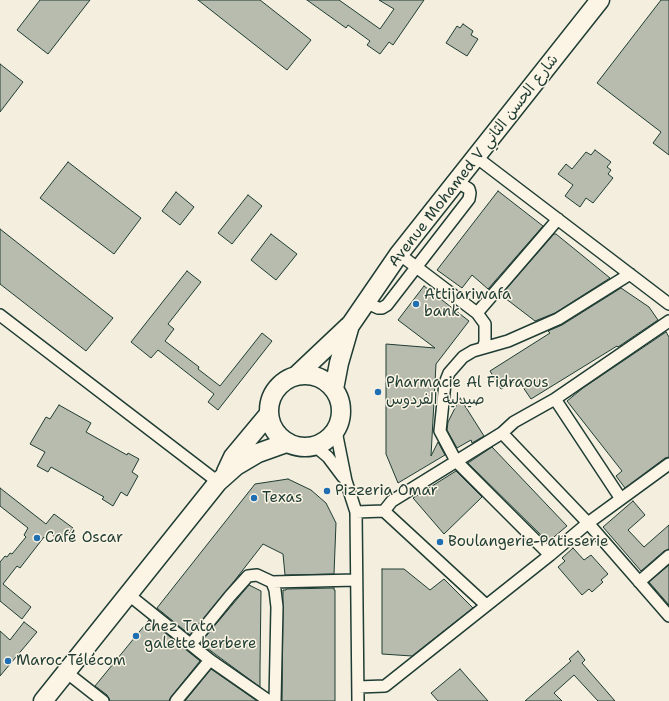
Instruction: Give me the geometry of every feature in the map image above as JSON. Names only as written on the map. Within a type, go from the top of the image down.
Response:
[{"type":"main road","name":"Avenue Mohamed V شارع الحسن الثاني","points":[[43,701],[221,478],[233,456],[268,414],[272,394],[278,386],[287,379],[297,375],[351,324],[399,254],[600,0]]},
{"type":"main road","name":"Avenue Mohamed V شارع الحسن الثاني","points":[[334,389],[339,363],[351,324]]},
{"type":"main road","points":[[268,414],[271,426],[277,435],[286,442],[295,446],[305,448],[315,446],[323,443],[336,431],[340,421],[341,410],[339,399],[334,389],[317,377],[297,375]]},
{"type":"main road","name":"Avenue Mohamed V شارع الحسن الثاني","points":[[221,478],[236,466],[258,454],[286,442]]},
{"type":"street","points":[[476,157],[669,304]]},
{"type":"street","points":[[365,302],[375,307],[385,307],[469,198],[469,189],[456,181]]},
{"type":"street","points":[[477,313],[558,219]]},
{"type":"street","points":[[399,254],[415,268],[477,313],[485,324],[484,348]]},
{"type":"street","points":[[550,554],[456,461],[440,431],[444,383],[449,373],[463,357],[484,348],[508,341],[558,319],[630,274]]},
{"type":"street","points":[[0,315],[221,478]]},
{"type":"street","points":[[356,512],[384,510],[392,501],[502,433],[514,422],[554,399],[669,321]]},
{"type":"street","points":[[554,399],[621,499]]},
{"type":"street","points":[[336,431],[346,481],[356,512],[358,701]]},
{"type":"street","points":[[502,433],[588,523],[669,616]]},
{"type":"street","points":[[315,446],[328,457],[346,481]]},
{"type":"street","points":[[358,687],[385,686],[588,523],[669,464]]},
{"type":"street","points":[[384,510],[486,605]]},
{"type":"street","points":[[639,582],[669,556]]},
{"type":"street","points":[[191,644],[248,576],[257,575],[272,582],[356,580]]},
{"type":"street","points":[[272,582],[275,590],[276,607],[275,701]]},
{"type":"street","points":[[129,595],[210,660],[269,701]]},
{"type":"street","points":[[176,701],[210,660]]},
{"type":"street","points":[[66,672],[103,701]]},
{"type":"building","points":[[40,0],[90,0],[48,54],[17,30]]},
{"type":"building","points":[[198,0],[260,0],[311,40],[287,70]]},
{"type":"building","points":[[307,0],[339,0],[380,29],[394,9],[379,0],[424,0],[393,45],[389,42],[380,54],[367,45],[370,41],[348,25],[346,28]]},
{"type":"building","points":[[661,0],[669,0],[669,155],[653,143],[661,132],[597,83]]},
{"type":"building","points":[[463,24],[473,31],[471,35],[478,39],[467,56],[446,43],[457,26],[460,28]]},
{"type":"building","points":[[0,64],[23,82],[0,112]]},
{"type":"building","points":[[595,150],[611,162],[607,167],[611,170],[608,174],[613,178],[593,203],[586,198],[580,207],[565,196],[573,185],[558,174],[566,164],[572,169],[586,152],[591,155]]},
{"type":"building","points":[[68,162],[141,218],[114,254],[40,198]]},
{"type":"building","points":[[498,191],[543,226],[488,289],[472,275],[462,288],[437,270]]},
{"type":"building","points":[[176,192],[194,207],[180,225],[162,211]]},
{"type":"building","points":[[248,195],[262,206],[232,244],[218,233]]},
{"type":"building","points":[[0,229],[113,318],[86,351],[0,284]]},
{"type":"building","points":[[271,234],[297,254],[276,280],[251,260]]},
{"type":"building","points":[[554,234],[556,234],[610,278],[555,313],[535,321],[501,295]]},
{"type":"building","points":[[187,271],[201,282],[168,324],[174,329],[165,341],[199,367],[198,369],[220,386],[262,333],[272,341],[218,410],[208,402],[214,394],[158,350],[151,358],[131,342]]},
{"type":"building","points":[[424,286],[469,321],[436,364],[431,456],[438,442],[445,455],[398,483],[386,454],[386,344],[435,348],[398,320]]},
{"type":"building","points":[[621,288],[649,307],[658,320],[618,347],[617,346],[531,399],[518,380],[501,389],[490,371],[550,333],[548,331],[562,325]]},
{"type":"building","points":[[666,332],[669,337],[669,457],[665,458],[625,488],[616,476],[622,471],[567,401],[583,388]]},
{"type":"building","points":[[460,398],[484,436],[472,443],[471,440],[457,448],[447,430],[448,422]]},
{"type":"building","points":[[59,405],[91,423],[86,432],[127,455],[128,453],[139,459],[132,472],[138,476],[127,496],[121,492],[113,506],[102,499],[104,497],[51,467],[48,472],[37,466],[45,452],[30,444],[46,417],[50,419]]},
{"type":"building","points":[[492,447],[567,526],[548,542],[468,463]]},
{"type":"building","points":[[456,471],[482,497],[444,534],[413,498]]},
{"type":"building","points":[[288,479],[311,490],[326,503],[336,523],[334,574],[285,575],[283,554],[263,544],[190,635],[157,608],[255,484]]},
{"type":"building","points":[[0,488],[46,524],[54,514],[73,528],[61,542],[50,533],[46,539],[44,537],[20,568],[17,566],[3,584],[31,607],[22,619],[0,601],[0,562],[5,556],[7,557],[10,553],[12,554],[26,537],[24,535],[28,528],[0,506]]},
{"type":"building","points":[[633,501],[645,515],[628,530],[644,547],[669,525],[669,549],[664,551],[641,571],[603,527]]},
{"type":"building","points":[[573,548],[584,560],[591,555],[608,574],[601,580],[603,582],[592,592],[589,589],[582,595],[558,567],[565,561],[562,558]]},
{"type":"building","points":[[669,565],[669,605],[649,582]]},
{"type":"building","points":[[382,569],[404,569],[430,590],[444,579],[473,608],[412,656],[382,654]]},
{"type":"building","points":[[249,585],[261,591],[260,687],[200,643]]},
{"type":"building","points":[[334,588],[335,701],[282,701],[283,590]]},
{"type":"building","points":[[149,620],[200,661],[169,701],[110,701],[107,695],[95,686]]},
{"type":"building","points":[[24,622],[37,632],[0,676],[0,631],[10,640]]},
{"type":"building","points":[[578,651],[585,660],[582,663],[615,701],[598,701],[574,675],[554,693],[562,701],[525,701],[571,661],[569,659]]},
{"type":"building","points":[[211,669],[257,701],[185,701]]},
{"type":"building","points":[[460,669],[488,701],[438,701],[431,693]]},
{"type":"place","name":"Attijariwafa bank","points":[[416,304]]},
{"type":"place","name":"Pharmacie Al Fidraous صيدلية الفردوس","points":[[378,392]]},
{"type":"place","name":"Pizzeria Omar","points":[[327,491]]},
{"type":"place","name":"Texas","points":[[254,498]]},
{"type":"place","name":"Café Oscar","points":[[37,538]]},
{"type":"place","name":"Boulangerie-Patisserie","points":[[440,542]]},
{"type":"place","name":"chez Tata galette berbere","points":[[136,636]]},
{"type":"place","name":"Maroc Télécom","points":[[8,661]]}]
